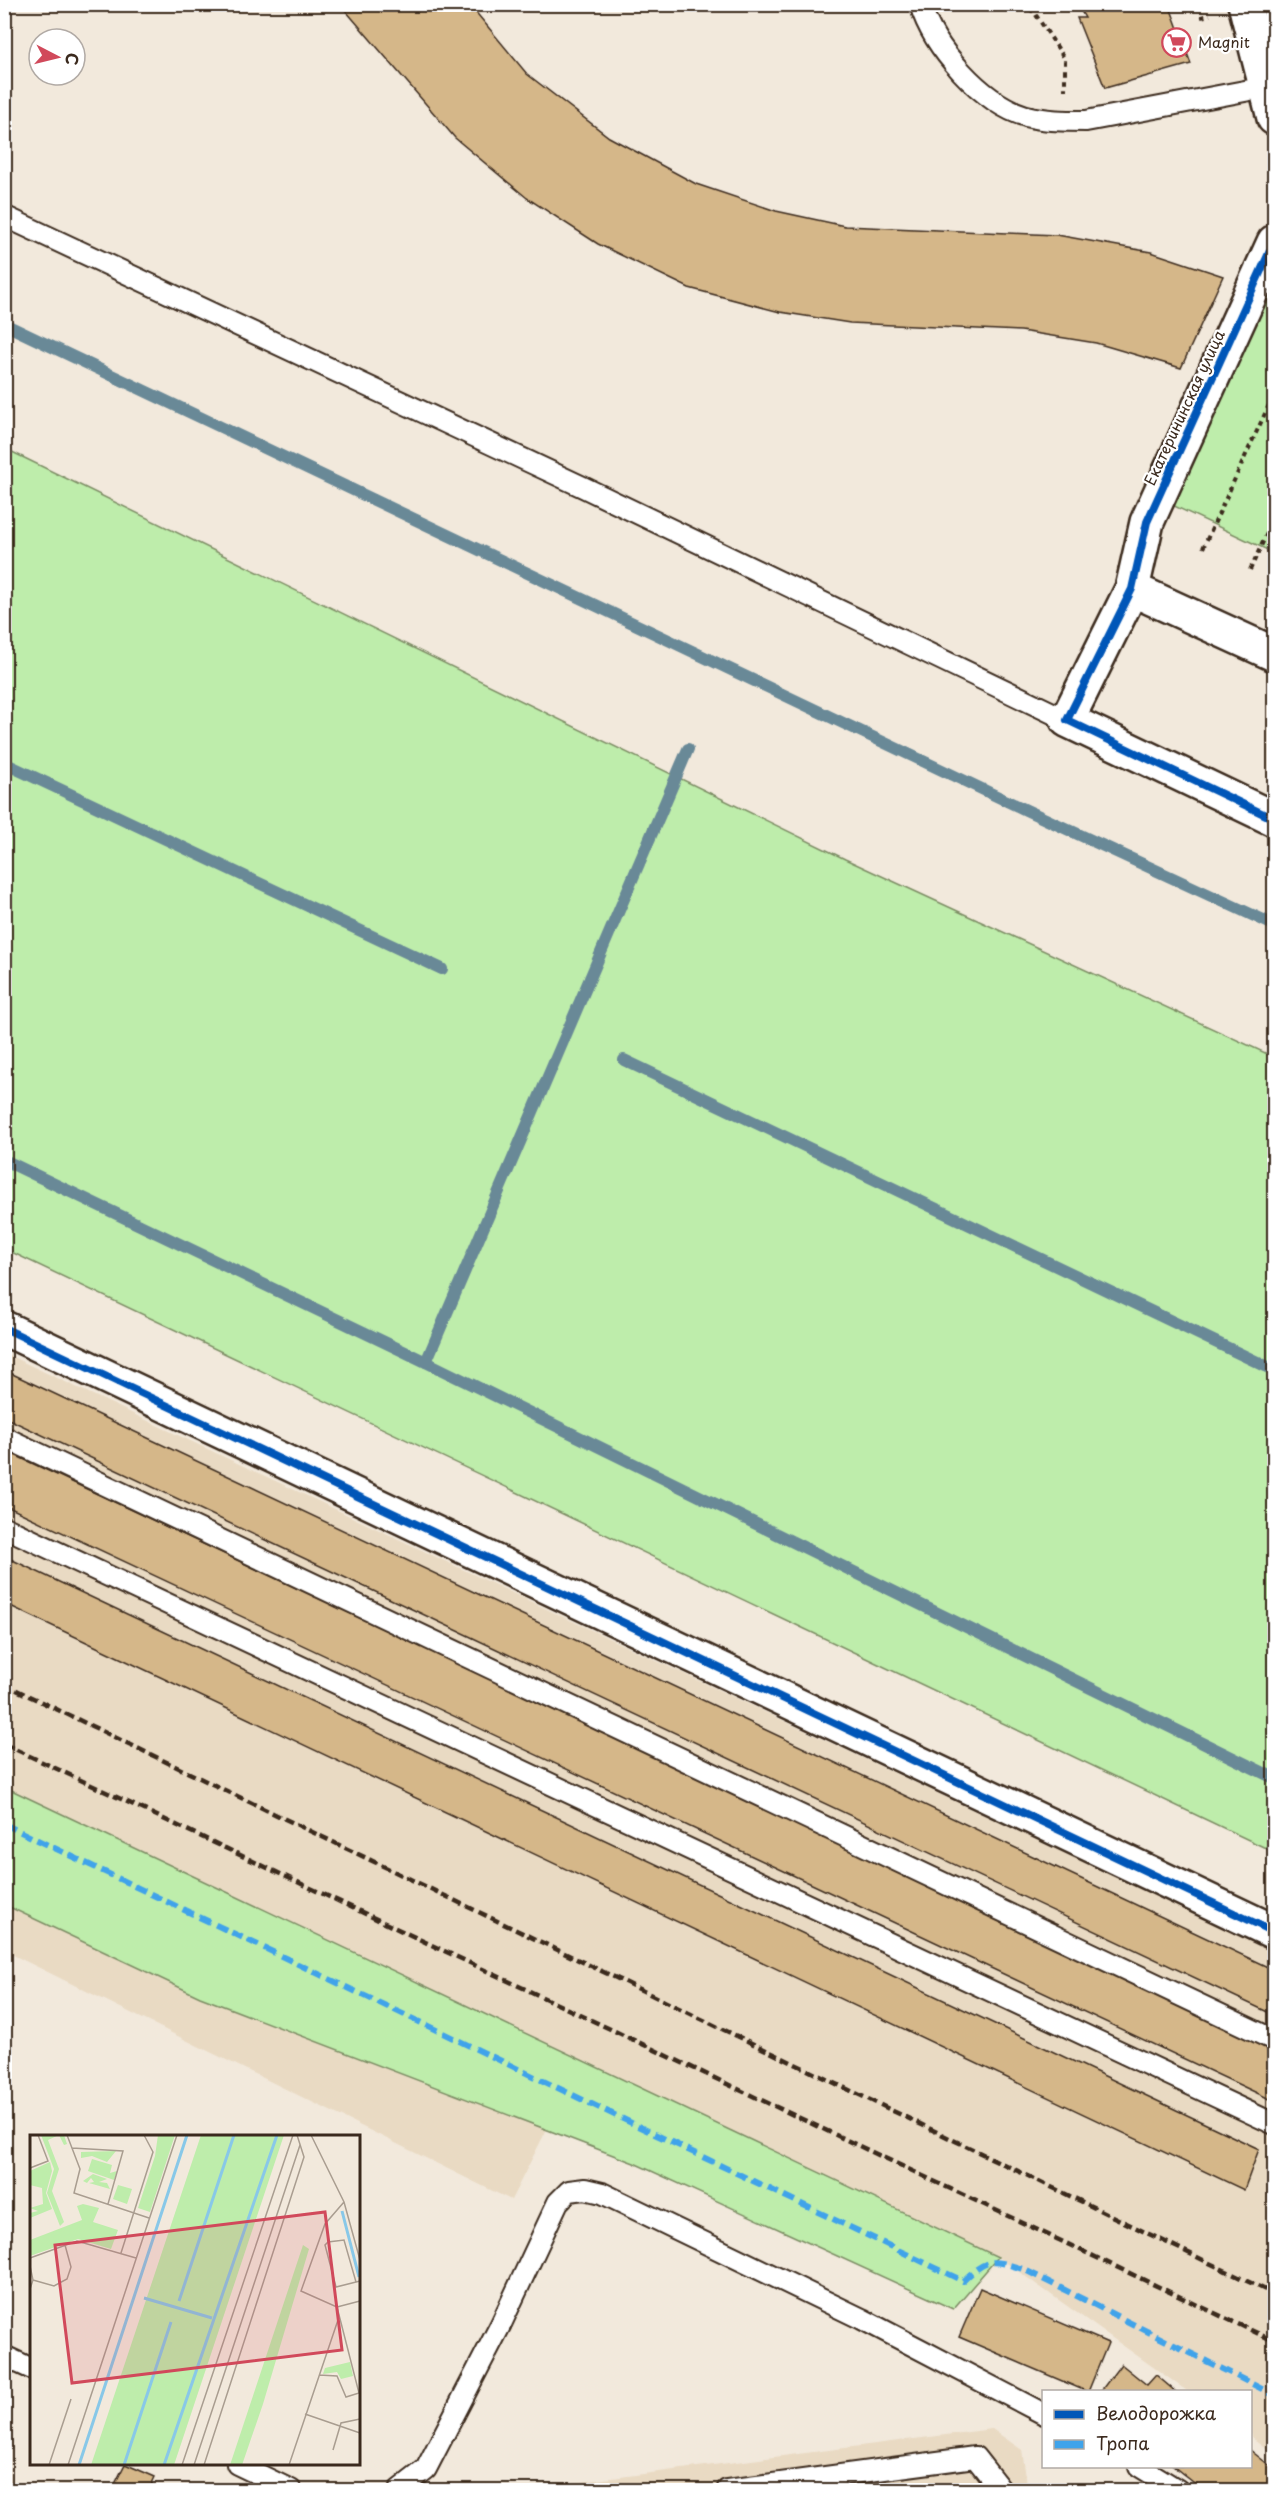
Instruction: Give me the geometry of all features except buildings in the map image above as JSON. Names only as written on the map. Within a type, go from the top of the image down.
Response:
[{"type":"street","points":[[1245,4],[1275,118]]},
{"type":"street","name":"Екатерининская улица","points":[[1067,720],[1132,589],[1147,522],[1275,242]]},
{"type":"street","points":[[1132,589],[1275,654]]},
{"type":"street","points":[[1067,720],[1275,819]]},
{"type":"street","points":[[4,1328],[1275,1932]]},
{"type":"lane","points":[[920,4],[924,16],[954,64],[993,99],[1025,116],[1059,121],[1086,121],[1266,87]]},
{"type":"lane","points":[[4,216],[593,493],[1067,720]]},
{"type":"lane","points":[[4,1437],[1275,2040]]},
{"type":"lane","points":[[4,1527],[1275,2124]]},
{"type":"lane","points":[[399,2490],[426,2469],[501,2324],[558,2202],[569,2191],[585,2189],[602,2193],[862,2319],[1042,2413]]},
{"type":"lane","points":[[4,2356],[30,2368]]},
{"type":"lane","points":[[727,2490],[975,2457],[1001,2490]]},
{"type":"lane","points":[[241,2465],[291,2490]]},
{"type":"lane","points":[[1142,2468],[1178,2490]]},
{"type":"path","points":[[1023,4],[1034,12],[1065,59],[1065,91],[1059,121]]},
{"type":"path","points":[[1203,548],[1275,394]]},
{"type":"path","points":[[1250,570],[1275,519]]},
{"type":"shaded area","points":[[4,1353],[1274,1952],[1274,2454],[1252,2438],[1252,2390],[1186,2390],[998,2257],[582,2060],[511,2200],[5,1951]]},
{"type":"shaded area","points":[[992,2429],[1022,2450],[1028,2490],[559,2490],[558,2485]]},
{"type":"green space","points":[[1262,5],[1274,5],[1274,54]]},
{"type":"green space","points":[[1274,283],[1274,553],[1172,505]]},
{"type":"green space","points":[[4,448],[845,859],[1274,1057],[1274,1852],[5,1249]]},
{"type":"green space","points":[[5,1787],[998,2257],[953,2309],[634,2163],[200,1997],[5,1905]]},
{"type":"waterway","points":[[4,324],[1026,810],[1274,925]]},
{"type":"waterway","points":[[426,1362],[688,749]]},
{"type":"waterway","points":[[4,763],[442,969]]},
{"type":"waterway","points":[[624,1060],[1274,1370]]},
{"type":"waterway","points":[[4,1160],[426,1362],[1274,1778]]},
{"type":"railway","points":[[4,1684],[1274,2294]]},
{"type":"railway","points":[[4,1744],[1274,2341]]},
{"type":"marked path","points":[[4,1824],[963,2281],[984,2264],[997,2262],[1023,2269],[1274,2395]]},
{"type":"cycle path","points":[[1274,242],[1147,522],[1132,589],[1067,720],[1274,819]]},
{"type":"cycle path","points":[[4,1328],[1274,1932]]},
{"type":"place","name":"Magnit","points":[[1177,43]]}]
